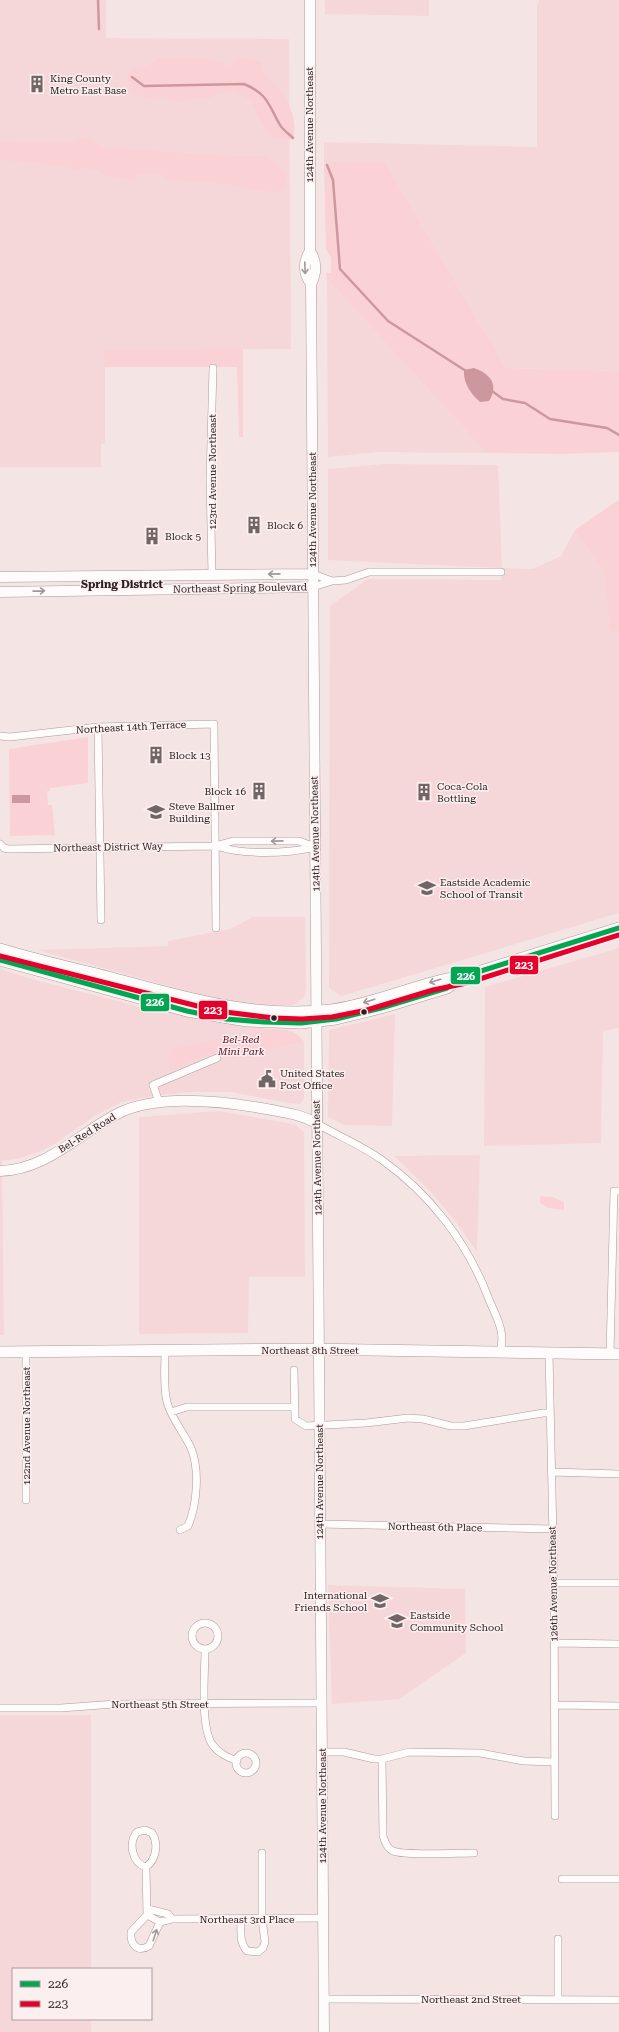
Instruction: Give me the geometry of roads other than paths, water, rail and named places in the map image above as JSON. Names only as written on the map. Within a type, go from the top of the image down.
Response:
[{"type":"main road","points":[[0,960],[165,1005],[226,1018],[317,1016],[444,979],[465,976],[619,928]]},
{"type":"main road","points":[[0,949],[166,993],[264,1017]]},
{"type":"main road","name":"Northeast 8th Street","points":[[0,1352],[320,1350],[615,1354]]},
{"type":"street","name":"124th Avenue Northeast","points":[[310,0],[310,251],[315,258],[315,277],[311,284],[317,1016],[316,1123],[320,1350],[319,1524],[324,2032]]},
{"type":"street","name":"123rd Avenue Northeast","points":[[212,575],[210,479],[213,368]]},
{"type":"street","name":"Northeast Spring Boulevard","points":[[0,577],[313,574],[332,581],[346,580],[369,572],[501,572]]},
{"type":"street","points":[[313,587],[332,581]]},
{"type":"street","name":"Northeast Spring Boulevard","points":[[0,592],[313,587]]},
{"type":"street","name":"Northeast 14th Terrace","points":[[0,736],[10,737],[98,727],[214,724],[216,846]]},
{"type":"street","points":[[98,727],[101,920]]},
{"type":"street","name":"Northeast District Way","points":[[1,845],[8,849],[216,846],[233,841],[299,841],[315,847]]},
{"type":"street","points":[[216,846],[216,928]]},
{"type":"street","points":[[159,1102],[153,1085],[217,1058]]},
{"type":"street","name":"Bel-Red Road","points":[[0,1171],[17,1170],[43,1160],[119,1113],[131,1108],[159,1102],[232,1103],[304,1116],[316,1123]]},
{"type":"street","points":[[316,1123],[359,1145],[382,1160],[413,1187],[445,1220],[463,1246],[479,1274],[502,1331],[501,1352]]},
{"type":"street","points":[[615,1354],[617,1191]]},
{"type":"street","points":[[164,1350],[166,1396],[171,1412],[191,1449],[195,1469],[192,1515],[188,1526],[180,1530]]},
{"type":"street","name":"122nd Avenue Northeast","points":[[26,1351],[26,1500]]},
{"type":"street","name":"126th Avenue Northeast","points":[[549,1353],[550,1472],[555,1644],[555,1816]]},
{"type":"street","points":[[294,1370],[295,1419],[298,1423],[306,1426],[366,1424],[415,1418],[451,1426],[464,1426],[550,1413]]},
{"type":"street","points":[[171,1412],[187,1407],[294,1407]]},
{"type":"street","points":[[550,1472],[619,1474]]},
{"type":"street","name":"Northeast 6th Place","points":[[319,1524],[552,1529]]},
{"type":"street","points":[[554,1583],[619,1583]]},
{"type":"street","points":[[555,1644],[619,1644]]},
{"type":"street","points":[[205,1649],[206,1725],[212,1744],[224,1755],[237,1761]]},
{"type":"street","name":"Northeast 5th Street","points":[[0,1708],[61,1708],[115,1704],[321,1703]]},
{"type":"street","points":[[555,1705],[619,1706]]},
{"type":"street","points":[[322,1752],[344,1752],[374,1759],[382,1759],[409,1752],[480,1753],[518,1761],[554,1762]]},
{"type":"street","points":[[382,1759],[383,1836],[388,1847],[392,1851],[404,1853],[474,1853]]},
{"type":"street","points":[[146,1867],[137,1864],[133,1856],[135,1835],[137,1832],[145,1830],[152,1833],[155,1841],[155,1857],[146,1867],[147,1912],[131,1932],[132,1943],[135,1947],[140,1949],[149,1946],[160,1922],[147,1912]]},
{"type":"street","points":[[241,1919],[241,1942],[247,1951],[258,1952],[263,1948],[265,1942],[262,1919],[262,1854]]},
{"type":"street","points":[[562,1879],[619,1879]]},
{"type":"street","name":"Northeast 3rd Place","points":[[147,1912],[168,1914],[172,1919]]},
{"type":"street","name":"Northeast 3rd Place","points":[[160,1922],[172,1919],[323,1918]]},
{"type":"street","points":[[558,1939],[558,1999]]},
{"type":"street","name":"Northeast 2nd Street","points":[[323,1999],[619,2000]]},
{"type":"waterway","points":[[98,0],[99,29]]},
{"type":"waterway","points":[[132,77],[144,86],[244,84],[263,96],[270,105],[281,127],[293,138]]},
{"type":"waterway","points":[[327,165],[333,180],[340,269],[388,321],[466,371]]},
{"type":"waterway","points":[[492,391],[503,399],[525,403],[550,419],[607,428],[619,435]]},
{"type":"place","name":"King County Metro East Base","points":[[37,84]]},
{"type":"place","name":"Block 6","points":[[254,525]]},
{"type":"place","name":"Block 5","points":[[152,536]]},
{"type":"place","name":"Block 13","points":[[156,755]]},
{"type":"place","name":"Block 16","points":[[259,791]]},
{"type":"place","name":"Coca-Cola Bottling","points":[[424,792]]},
{"type":"place","name":"Steve Ballmer Building","points":[[156,812]]},
{"type":"place","name":"Eastside Academic School of Transit","points":[[427,888]]},
{"type":"place","name":"United States Post Office","points":[[267,1079]]},
{"type":"place","name":"International Friends School","points":[[380,1601]]},
{"type":"place","name":"Eastside Community School","points":[[397,1621]]},
{"type":"district","name":"Spring District","points":[[122,584]]},
{"type":"park label","name":"Bel-Red Mini Park","points":[[241,1044]]}]
